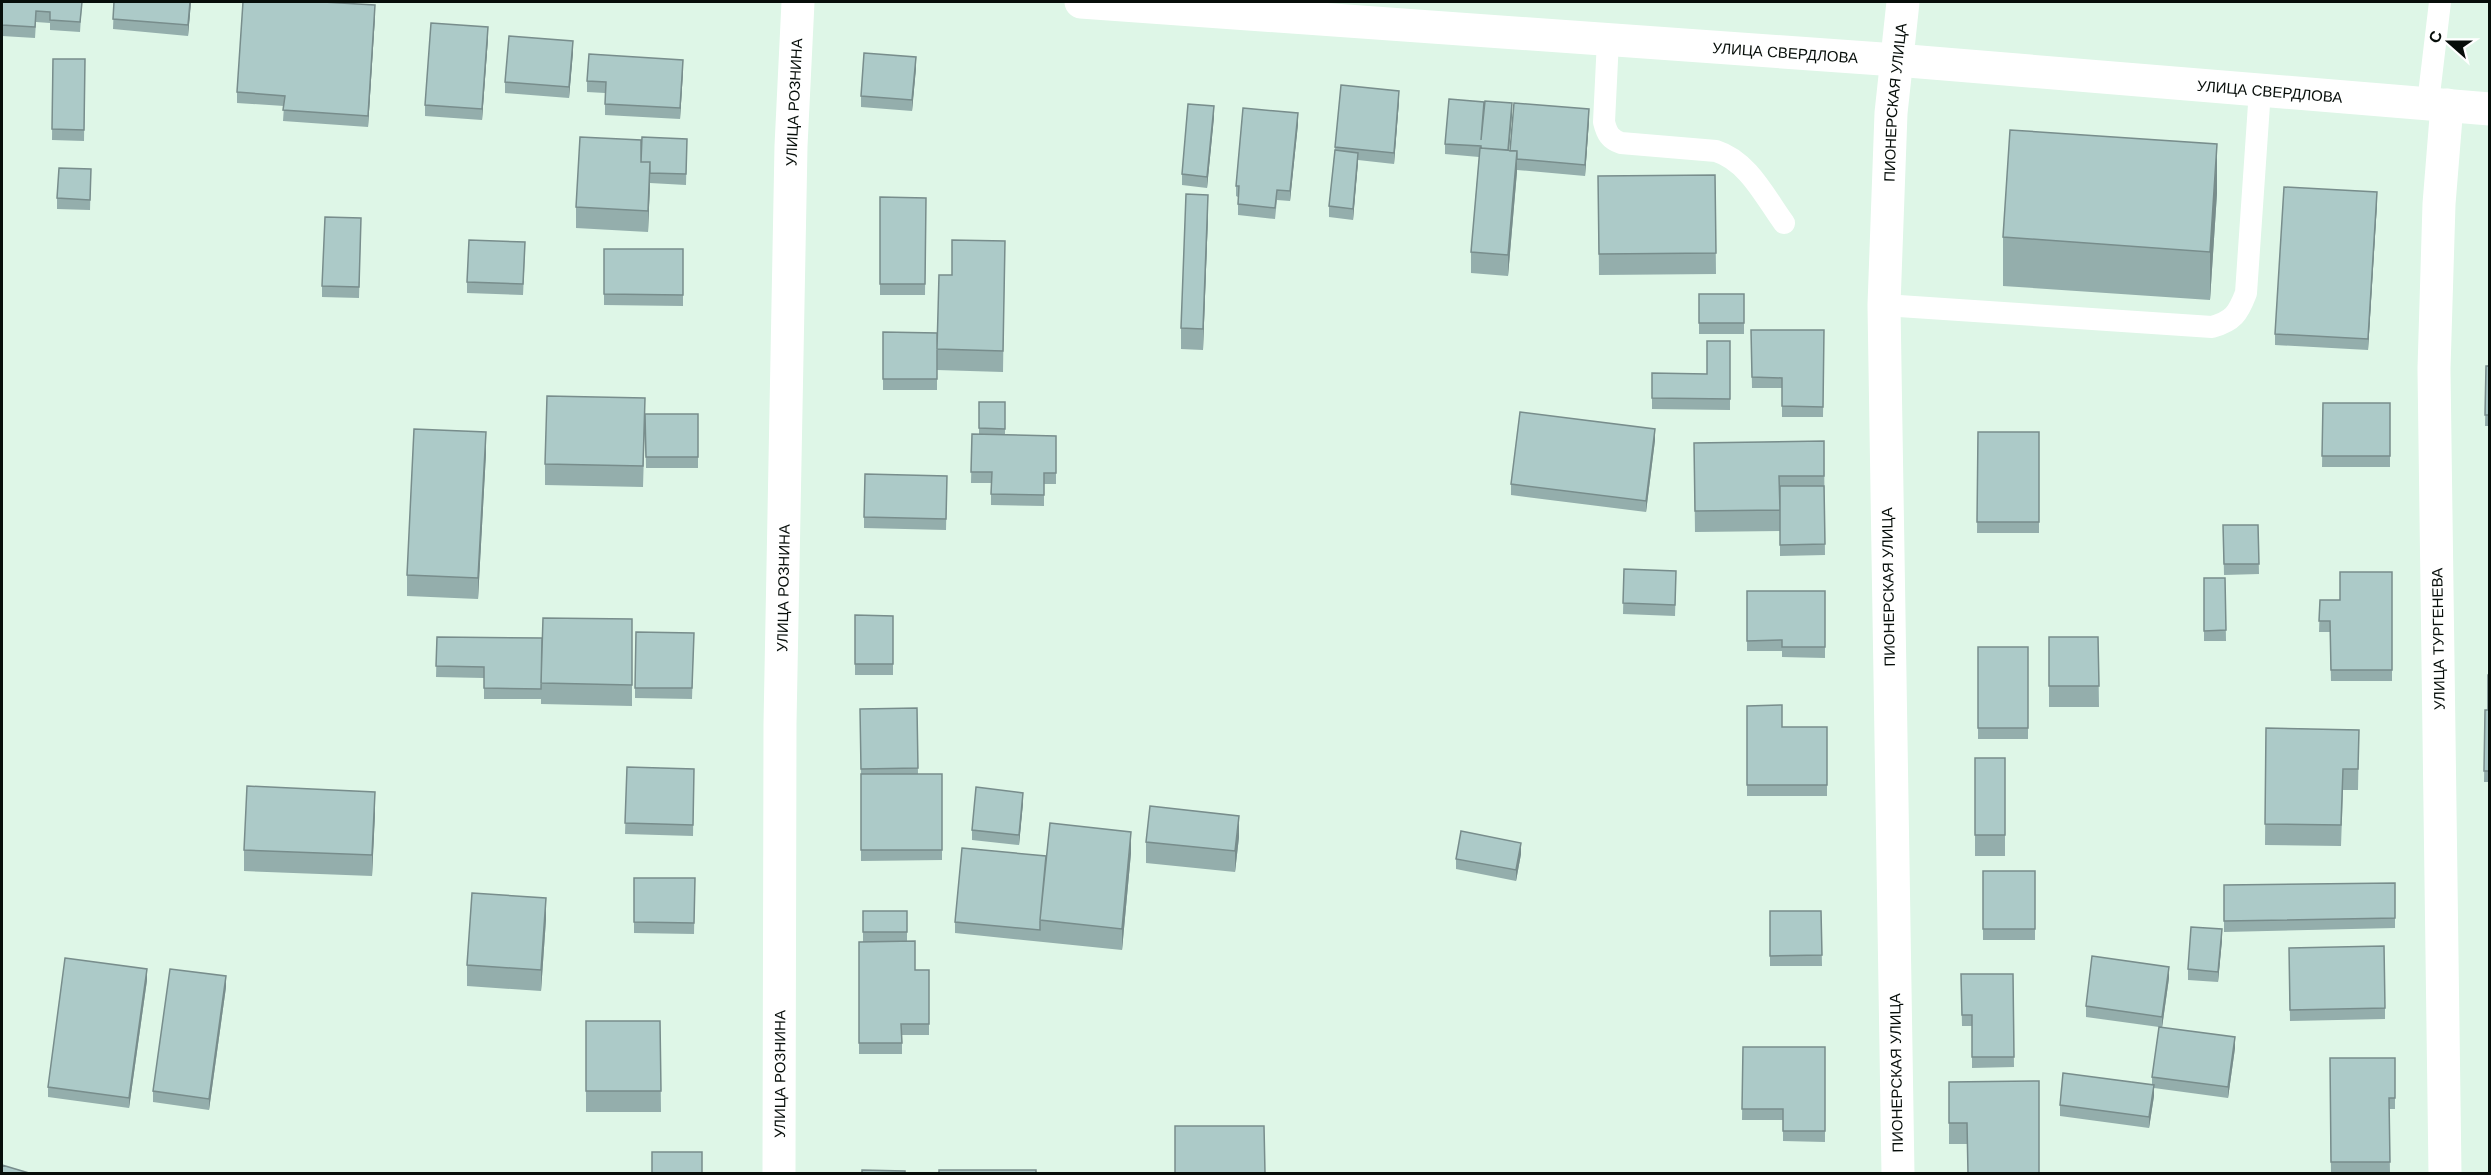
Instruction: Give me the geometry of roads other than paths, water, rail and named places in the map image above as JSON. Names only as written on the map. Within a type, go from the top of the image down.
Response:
[{"type":"street","name":"УЛИЦА РОЗНИНА","points":[[779,1173],[780,724],[791,146],[798,2]]},
{"type":"street","name":"УЛИЦА СВЕРДЛОВА","points":[[1081,2],[1298,9],[1608,40],[1896,60],[2490,109]]},
{"type":"street","name":"ПИОНЕРСКАЯ УЛИЦА","points":[[1898,1173],[1884,306],[1890,136],[1903,2]]},
{"type":"street","name":"УЛИЦА ТУРГЕНЕВА","points":[[2437,104],[2439,204],[2434,369],[2445,1173]]},
{"type":"lane","points":[[2437,104],[2440,2]]},
{"type":"lane","points":[[1608,40],[1604,122],[1606,133],[1612,140],[1621,143],[1716,151],[1729,155],[1742,165],[1784,223]]},
{"type":"lane","points":[[1884,306],[2212,327],[2227,322],[2240,310],[2246,293],[2260,90]]}]
